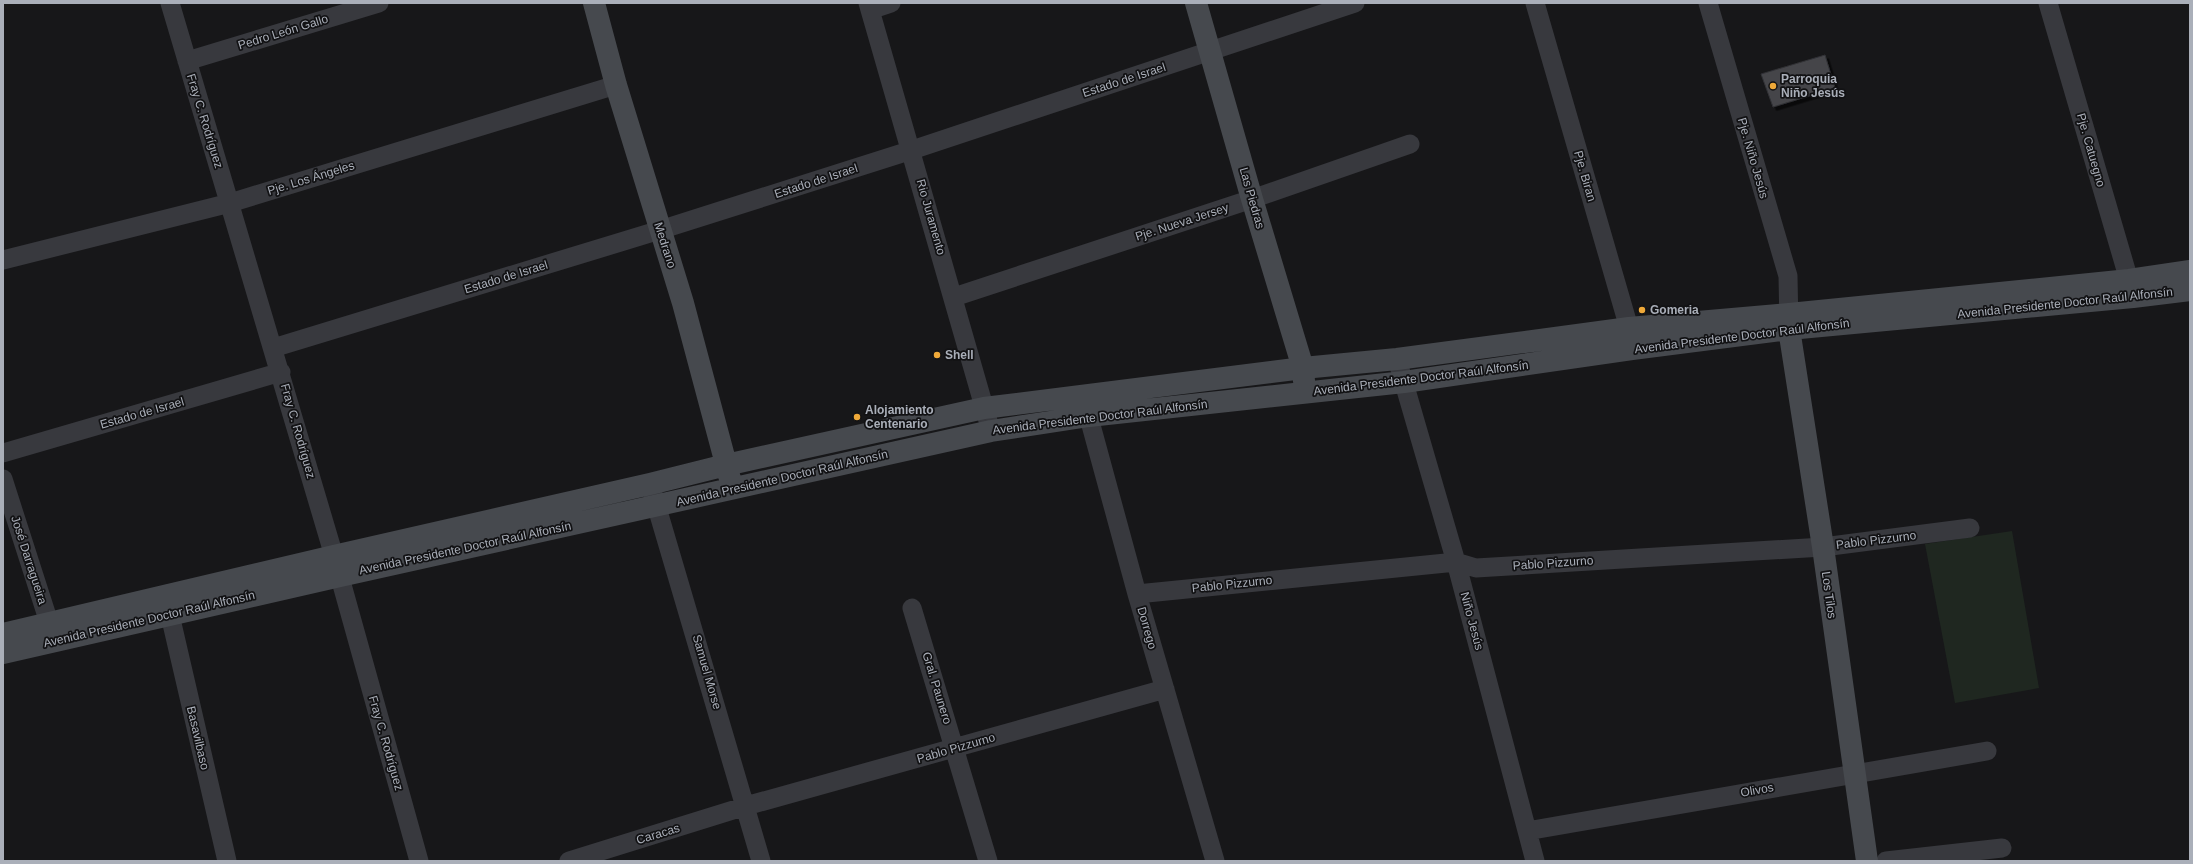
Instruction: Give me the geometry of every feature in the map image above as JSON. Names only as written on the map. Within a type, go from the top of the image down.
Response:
[{"type":"main road","name":"Medrano","points":[[594,3],[616,85],[683,303],[733,488]]},
{"type":"main road","name":"Las Piedras","points":[[1196,3],[1252,199],[1303,368],[1306,392]]},
{"type":"main road","name":"Avenida Presidente Doctor Raúl Alfonsín","points":[[2131,289],[2190,271]]},
{"type":"main road","name":"Avenida Presidente Doctor Raúl Alfonsín","points":[[3,653],[53,632],[337,566],[726,465],[984,408],[1082,394],[1303,368],[1630,339],[2131,289],[2190,290]]},
{"type":"main road","name":"Los Tilos","points":[[1789,322],[1823,547],[1867,861]]},
{"type":"main road","name":"Avenida Presidente Doctor Raúl Alfonsín","points":[[3,634],[53,632],[170,615],[337,566],[657,506],[991,431],[1089,416],[1404,382],[1630,339]]},
{"type":"street","name":"Fray C. Rodríguez","points":[[170,3],[281,372],[337,566],[419,861]]},
{"type":"street","name":"Pedro León Gallo","points":[[187,61],[379,3]]},
{"type":"street","points":[[869,6],[891,3]]},
{"type":"street","name":"Estado de Israel","points":[[273,348],[660,230],[912,150],[1356,3]]},
{"type":"street","name":"Pje. Biran","points":[[1535,3],[1630,339]]},
{"type":"street","name":"Pje. Niño Jesús","points":[[1708,3],[1788,276],[1789,322]]},
{"type":"street","name":"Pje. Catuegno","points":[[2048,3],[2131,289]]},
{"type":"street","name":"Rio Juramento","points":[[869,6],[912,150],[991,431]]},
{"type":"street","name":"Pje. Los Ángeles","points":[[3,260],[230,203],[616,85]]},
{"type":"street","name":"Pje. Nueva Jersey","points":[[954,297],[1252,199],[1410,144]]},
{"type":"street","name":"Niño Jesús","points":[[1398,359],[1456,562],[1535,861]]},
{"type":"street","name":"Estado de Israel","points":[[3,453],[281,372]]},
{"type":"street","name":"Dorrego","points":[[1082,394],[1137,594],[1215,861]]},
{"type":"street","name":"José Darragueira","points":[[3,479],[53,632]]},
{"type":"street","name":"Samuel Morse","points":[[650,484],[761,861]]},
{"type":"street","name":"Pablo Pizzurno","points":[[1137,594],[1456,562],[1476,568],[1823,547],[1970,528]]},
{"type":"street","name":"Gral. Paunero","points":[[912,608],[988,861]]},
{"type":"street","name":"Basavilbaso","points":[[170,615],[227,861]]},
{"type":"street","name":"Pablo Pizzurno","points":[[746,806],[1165,689]]},
{"type":"street","name":"Olivos","points":[[1528,831],[1987,751]]},
{"type":"street","name":"Caracas","points":[[569,861],[746,806]]},
{"type":"street","points":[[1886,861],[2002,848]]},
{"type":"shaded area","points":[[2012,531],[2039,688],[1955,703],[1925,544]]},
{"type":"building","name":"Parroquia Niño Jesús","points":[[1825,55],[1835,88],[1773,107],[1761,74]]},
{"type":"place","name":"Parroquia Niño Jesús","points":[[1773,86]]},
{"type":"place","name":"Gomeria","points":[[1642,310]]},
{"type":"place","name":"Shell","points":[[937,355]]},
{"type":"place","name":"Alojamiento Centenario","points":[[857,417]]}]
